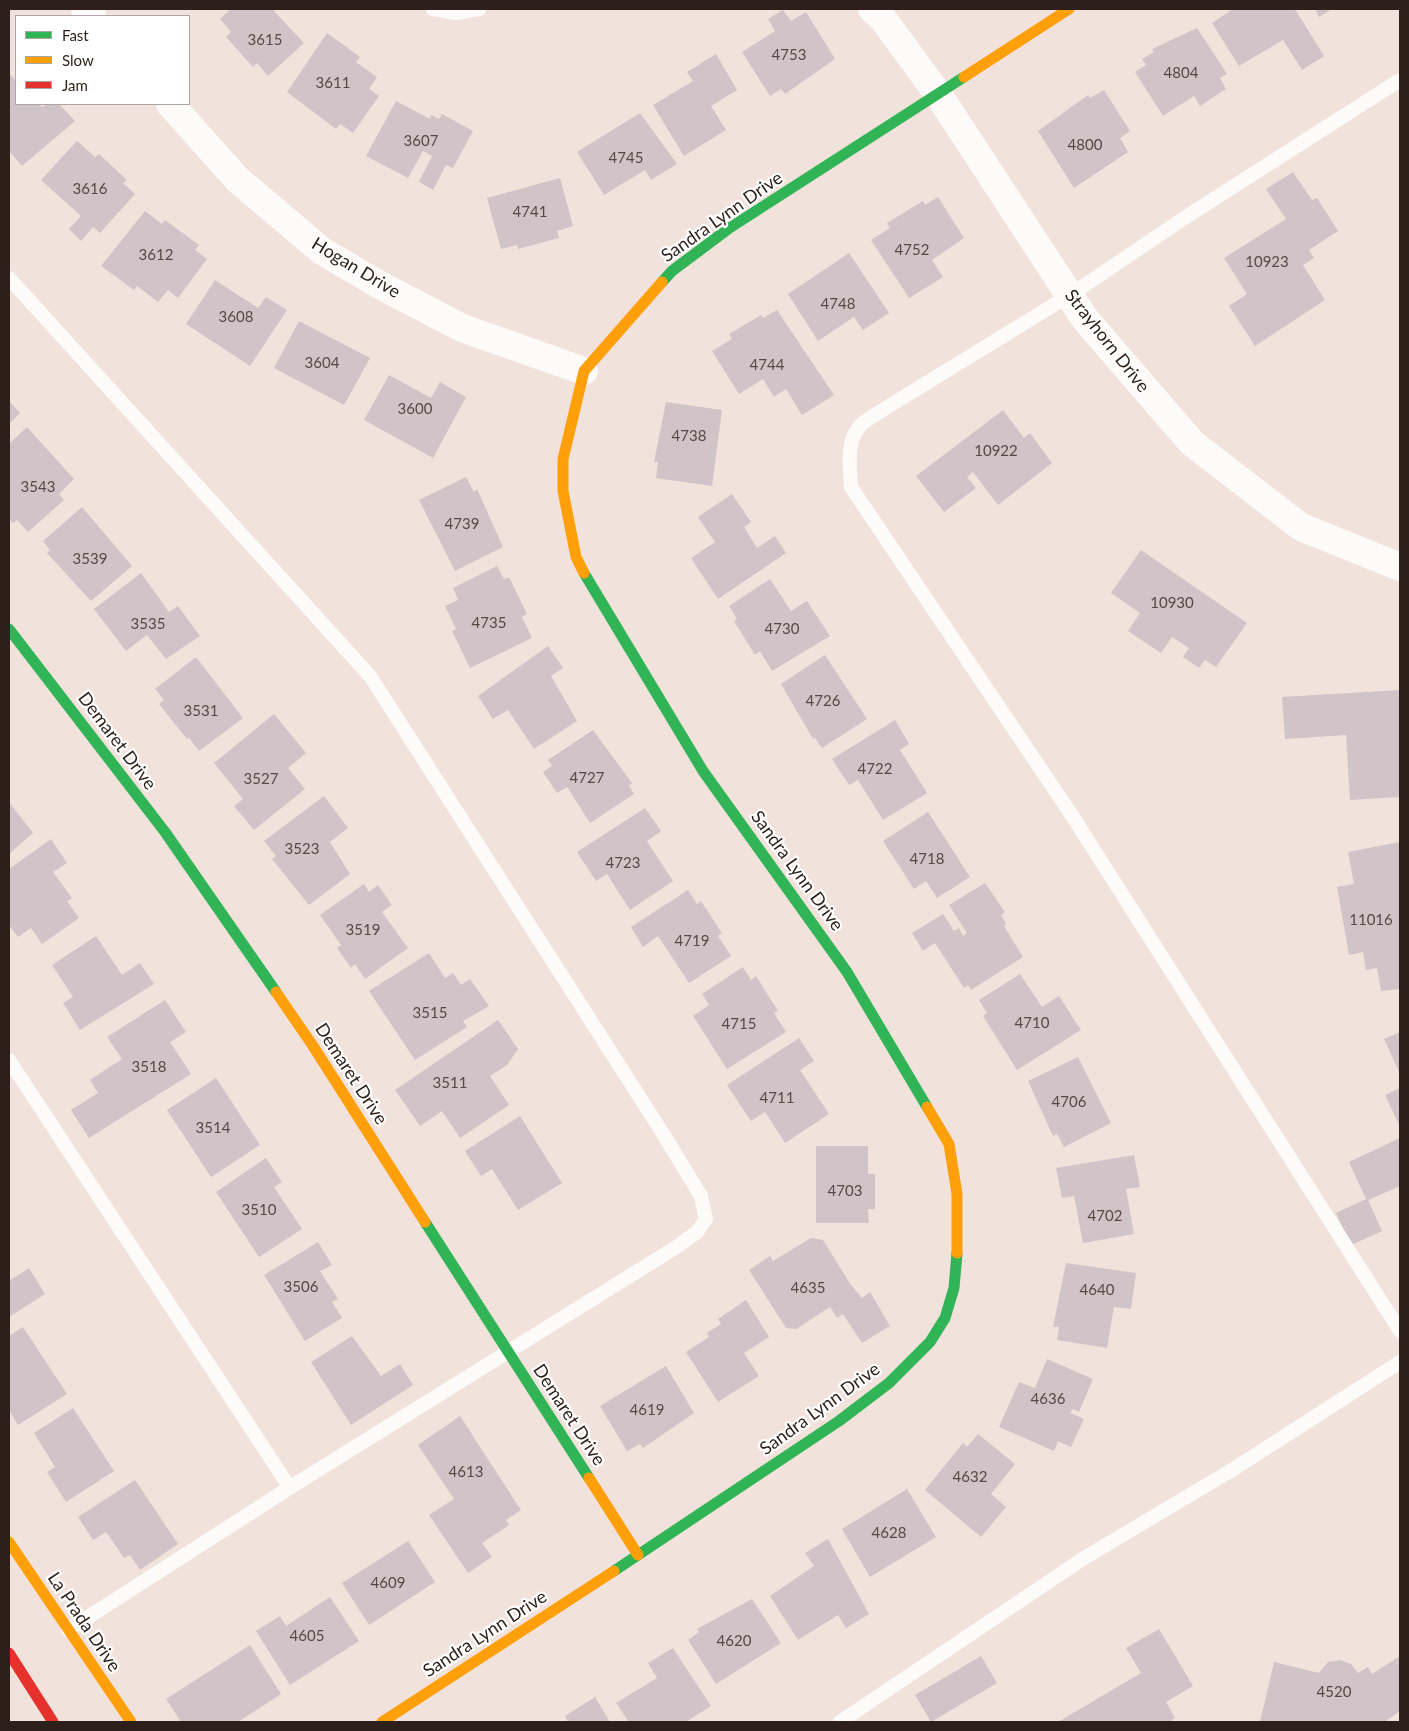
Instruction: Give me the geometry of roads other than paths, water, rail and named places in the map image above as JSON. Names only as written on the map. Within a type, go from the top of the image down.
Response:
[{"type":"street","name":"Strayhorn Drive","points":[[872,9],[882,19],[938,94],[1085,319],[1192,443],[1301,527],[1400,567]]},
{"type":"street","name":"Sandra Lynn Drive","points":[[382,1722],[839,1421],[888,1383],[930,1342],[944,1318],[954,1288],[957,1257],[958,1194],[949,1144],[847,972],[703,771],[588,584],[576,557],[563,490],[563,459],[584,371],[672,271],[728,229],[1069,9]]},
{"type":"street","name":"Hogan Drive","points":[[171,105],[238,180],[322,251],[378,284],[462,328],[584,371]]},
{"type":"street","name":"Demaret Drive","points":[[9,628],[165,832],[313,1046],[638,1555]]},
{"type":"street","name":"La Prada Drive","points":[[9,1542],[131,1722]]},
{"type":"street","points":[[9,1652],[53,1722]]},
{"type":"lane","points":[[433,9],[456,13],[479,9]]},
{"type":"lane","points":[[1400,80],[1192,213],[1070,295],[861,425],[852,438],[850,458],[851,487],[1074,817],[1400,1331]]},
{"type":"lane","points":[[9,278],[370,676],[701,1196],[706,1219],[697,1232],[678,1246],[290,1488],[68,1630]]},
{"type":"lane","points":[[9,1060],[290,1488]]},
{"type":"lane","points":[[840,1722],[1084,1558],[1232,1470],[1400,1362]]},
{"type":"lane","points":[[9,1680],[22,1672]]}]
